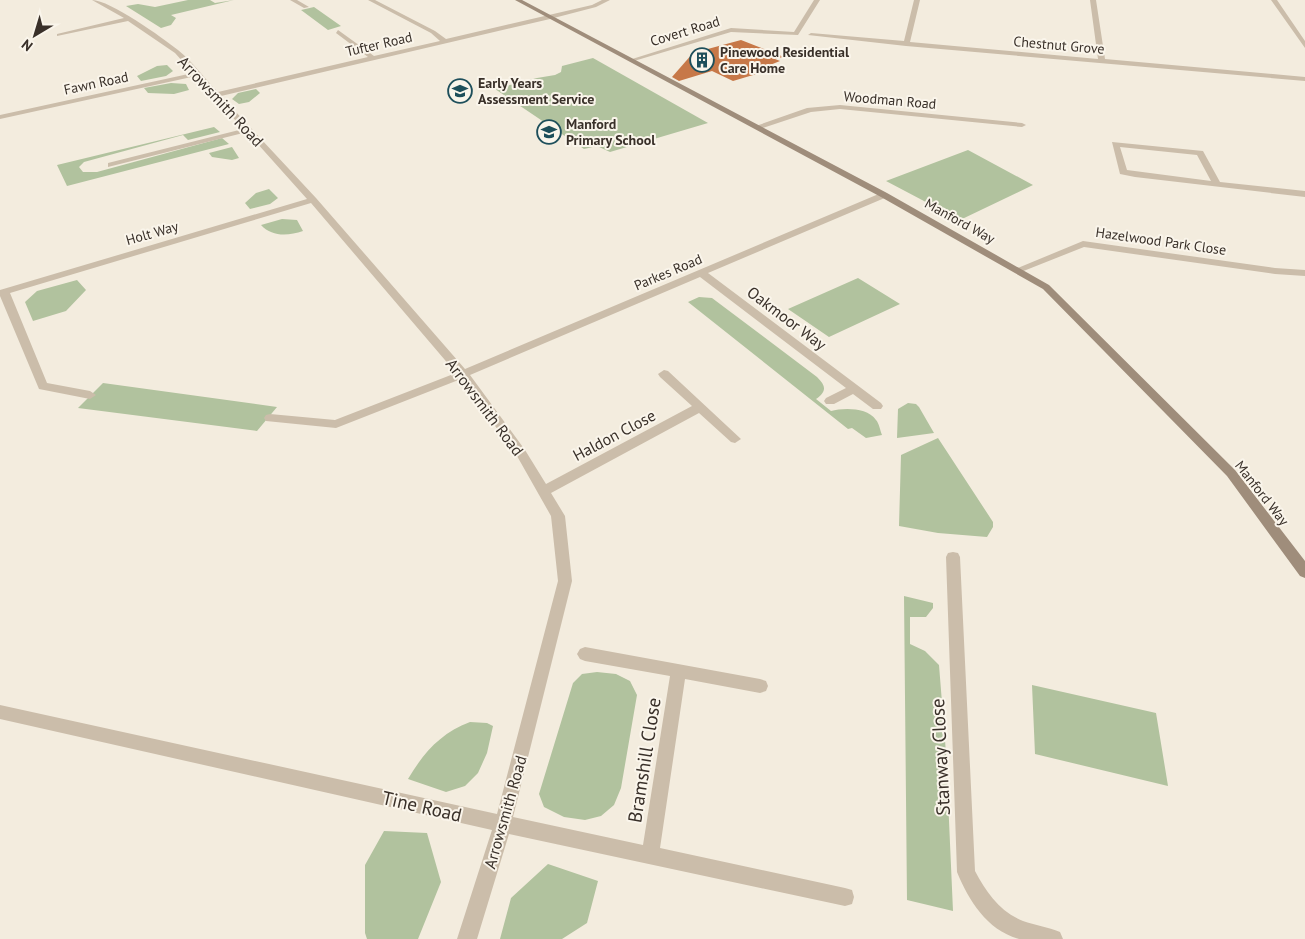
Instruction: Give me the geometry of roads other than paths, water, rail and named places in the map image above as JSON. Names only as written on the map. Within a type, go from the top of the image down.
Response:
[{"type":"street","name":"Arrowsmith Road","points":[[94,0],[129,19],[177,52],[313,200],[463,374],[521,453],[558,516],[565,582],[503,824],[467,939]]},
{"type":"street","points":[[293,0],[306,7]]},
{"type":"street","points":[[371,0],[433,32],[445,42]]},
{"type":"street","name":"Manford Way","points":[[518,0],[884,194],[1046,287],[1232,473],[1305,572]]},
{"type":"street","name":"Tufter Road","points":[[215,95],[550,17],[594,6],[607,0]]},
{"type":"street","name":"Covert Road","points":[[632,60],[730,30],[796,34],[817,0]]},
{"type":"street","points":[[906,44],[917,0]]},
{"type":"street","points":[[1093,0],[1102,61]]},
{"type":"street","points":[[1274,0],[1305,46]]},
{"type":"street","points":[[59,35],[129,19]]},
{"type":"street","points":[[338,32],[373,58]]},
{"type":"street","name":"Chestnut Grove","points":[[811,35],[1305,79]]},
{"type":"street","name":"Fawn Road","points":[[0,116],[197,74]]},
{"type":"street","name":"Woodman Road","points":[[757,127],[810,110],[840,107],[1022,125]]},
{"type":"street","points":[[110,164],[247,130]]},
{"type":"street","points":[[1217,184],[1200,153],[1115,144],[1123,172],[1135,175],[1305,194]]},
{"type":"street","name":"Parkes Road","points":[[270,418],[336,424],[463,374],[884,194]]},
{"type":"street","name":"Holt Way","points":[[2,292],[313,200]]},
{"type":"street","name":"Hazelwood Park Close","points":[[1018,270],[1083,244],[1275,271],[1305,273]]},
{"type":"street","name":"Oakmoor Way","points":[[701,273],[877,406]]},
{"type":"street","points":[[2,292],[42,386],[90,395]]},
{"type":"street","points":[[664,374],[735,439]]},
{"type":"street","points":[[830,401],[854,389]]},
{"type":"street","name":"Haldon Close","points":[[543,491],[700,408]]},
{"type":"street","name":"Stanway Close","points":[[952,557],[966,872],[976,894],[993,913],[1021,931],[1053,939]]},
{"type":"street","points":[[585,654],[760,686]]},
{"type":"street","name":"Bramshill Close","points":[[650,855],[679,670]]},
{"type":"street","name":"Tine Road","points":[[0,712],[503,824],[845,897]]},
{"type":"place","name":"Pinewood Residential Care Home","points":[[702,60]]},
{"type":"place","name":"Early Years Assessment Service","points":[[460,91]]},
{"type":"place","name":"Manford Primary School","points":[[549,132]]}]
